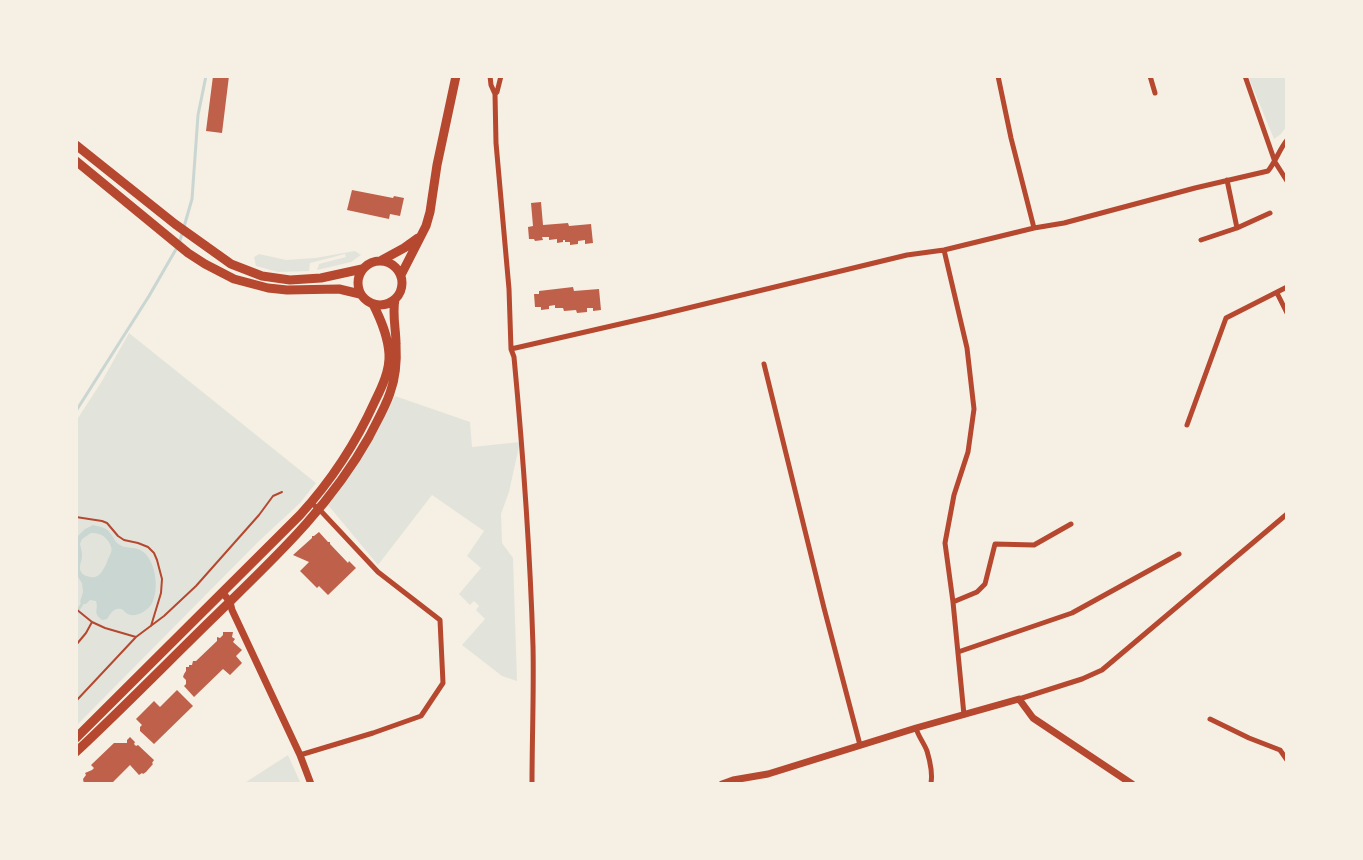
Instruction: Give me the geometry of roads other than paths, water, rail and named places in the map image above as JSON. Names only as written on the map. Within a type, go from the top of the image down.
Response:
[{"type":"main road","points":[[401,275],[426,226],[430,212],[456,76]]},
{"type":"main road","points":[[76,145],[174,224],[231,264],[262,276],[290,280],[321,278],[362,269]]},
{"type":"main road","points":[[76,161],[188,253],[204,264],[234,279],[268,288],[287,290],[339,289],[360,294]]},
{"type":"main road","points":[[382,260],[404,248],[420,236]]},
{"type":"main road","points":[[382,260],[395,266],[401,275],[402,284],[400,292],[388,304],[372,304],[360,294],[357,286],[358,277],[368,263],[382,260]]},
{"type":"main road","points":[[76,752],[276,557],[320,509],[358,456],[375,426],[390,394],[394,380],[397,362],[394,320],[395,299]]},
{"type":"main road","points":[[76,738],[223,594],[311,502],[337,470],[366,420],[387,371],[390,356],[387,342],[383,326],[372,304]]},
{"type":"street","points":[[490,76],[495,94],[496,143],[509,289],[511,349],[514,357],[520,418],[533,647],[532,784]]},
{"type":"street","points":[[495,94],[501,76]]},
{"type":"street","points":[[998,76],[1011,138],[1034,228]]},
{"type":"street","points":[[1150,76],[1155,93]]},
{"type":"street","points":[[1244,76],[1275,162],[1287,181]]},
{"type":"street","points":[[511,349],[907,255],[944,250],[1034,228],[1064,223],[1268,171],[1287,140]]},
{"type":"street","points":[[1227,180],[1237,228]]},
{"type":"street","points":[[1201,240],[1237,228],[1270,213]]},
{"type":"street","points":[[944,250],[966,348],[974,409],[968,452],[954,496],[945,543],[964,715]]},
{"type":"street","points":[[1187,425],[1226,318],[1287,288]]},
{"type":"street","points":[[1276,293],[1287,313]]},
{"type":"street","points":[[764,364],[860,745]]},
{"type":"street","points":[[300,755],[421,716],[443,683],[440,620],[378,572],[320,509],[311,502]]},
{"type":"street","points":[[722,784],[733,780],[768,774],[916,728],[1019,699],[1082,679],[1102,670],[1287,514]]},
{"type":"street","points":[[953,602],[977,592],[985,584],[995,544],[1034,545],[1071,524]]},
{"type":"street","points":[[958,652],[1072,613],[1179,554]]},
{"type":"street","points":[[223,594],[230,602],[232,610],[300,755],[311,784]]},
{"type":"street","points":[[1019,699],[1033,718],[1132,784]]},
{"type":"street","points":[[1210,719],[1280,750],[1287,760]]},
{"type":"street","points":[[916,728],[926,750],[933,776],[932,784]]},
{"type":"waterway","points":[[76,411],[149,296],[179,244],[192,199],[198,115],[206,76]]},
{"type":"waterway","points":[[76,613],[82,604]]}]
